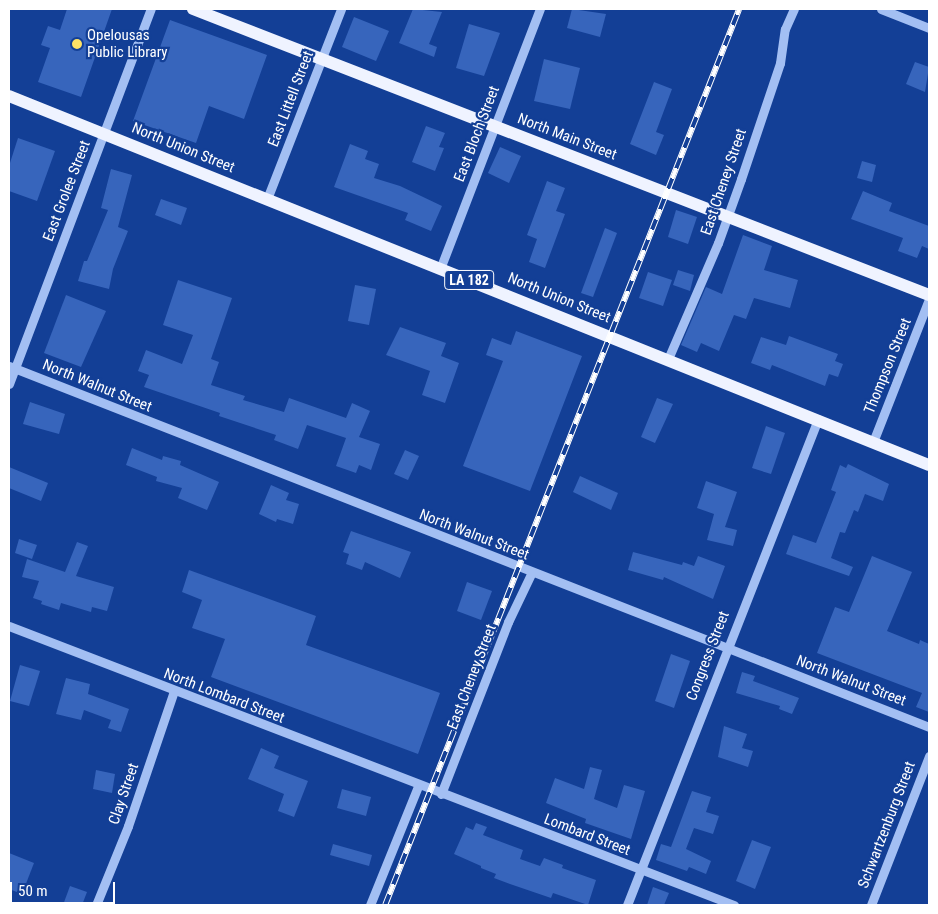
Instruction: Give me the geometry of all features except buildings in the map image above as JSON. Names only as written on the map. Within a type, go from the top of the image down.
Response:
[{"type":"main road","name":"North Main Street","points":[[193,9],[929,294]]},
{"type":"main road","name":"North Union Street","points":[[9,96],[929,465]]},
{"type":"street","name":"East Grolee Street","points":[[9,384],[12,367],[151,9]]},
{"type":"street","name":"East Littell Street","points":[[267,199],[341,9]]},
{"type":"street","name":"East Bloch Street","points":[[440,268],[540,9]]},
{"type":"street","name":"East Cheney Street","points":[[668,359],[726,217],[780,63],[785,29],[794,9]]},
{"type":"street","points":[[881,9],[929,28]]},
{"type":"street","name":"Thompson Street","points":[[873,442],[929,300]]},
{"type":"street","name":"North Walnut Street","points":[[12,367],[929,727]]},
{"type":"street","name":"Congress Street","points":[[628,905],[726,648],[818,419]]},
{"type":"street","name":"East Cheney Street","points":[[441,794],[508,622],[532,572]]},
{"type":"street","name":"North Lombard Street","points":[[9,626],[431,790]]},
{"type":"street","name":"Clay Street","points":[[96,905],[128,826],[174,691]]},
{"type":"street","name":"Schwartzenburg Street","points":[[871,905],[929,756]]},
{"type":"street","points":[[370,905],[418,786]]},
{"type":"street","name":"Lombard Street","points":[[431,790],[734,905]]},
{"type":"railway","points":[[385,905],[739,9]]},
{"type":"place","name":"Opelousas Public Library","points":[[77,44]]}]
